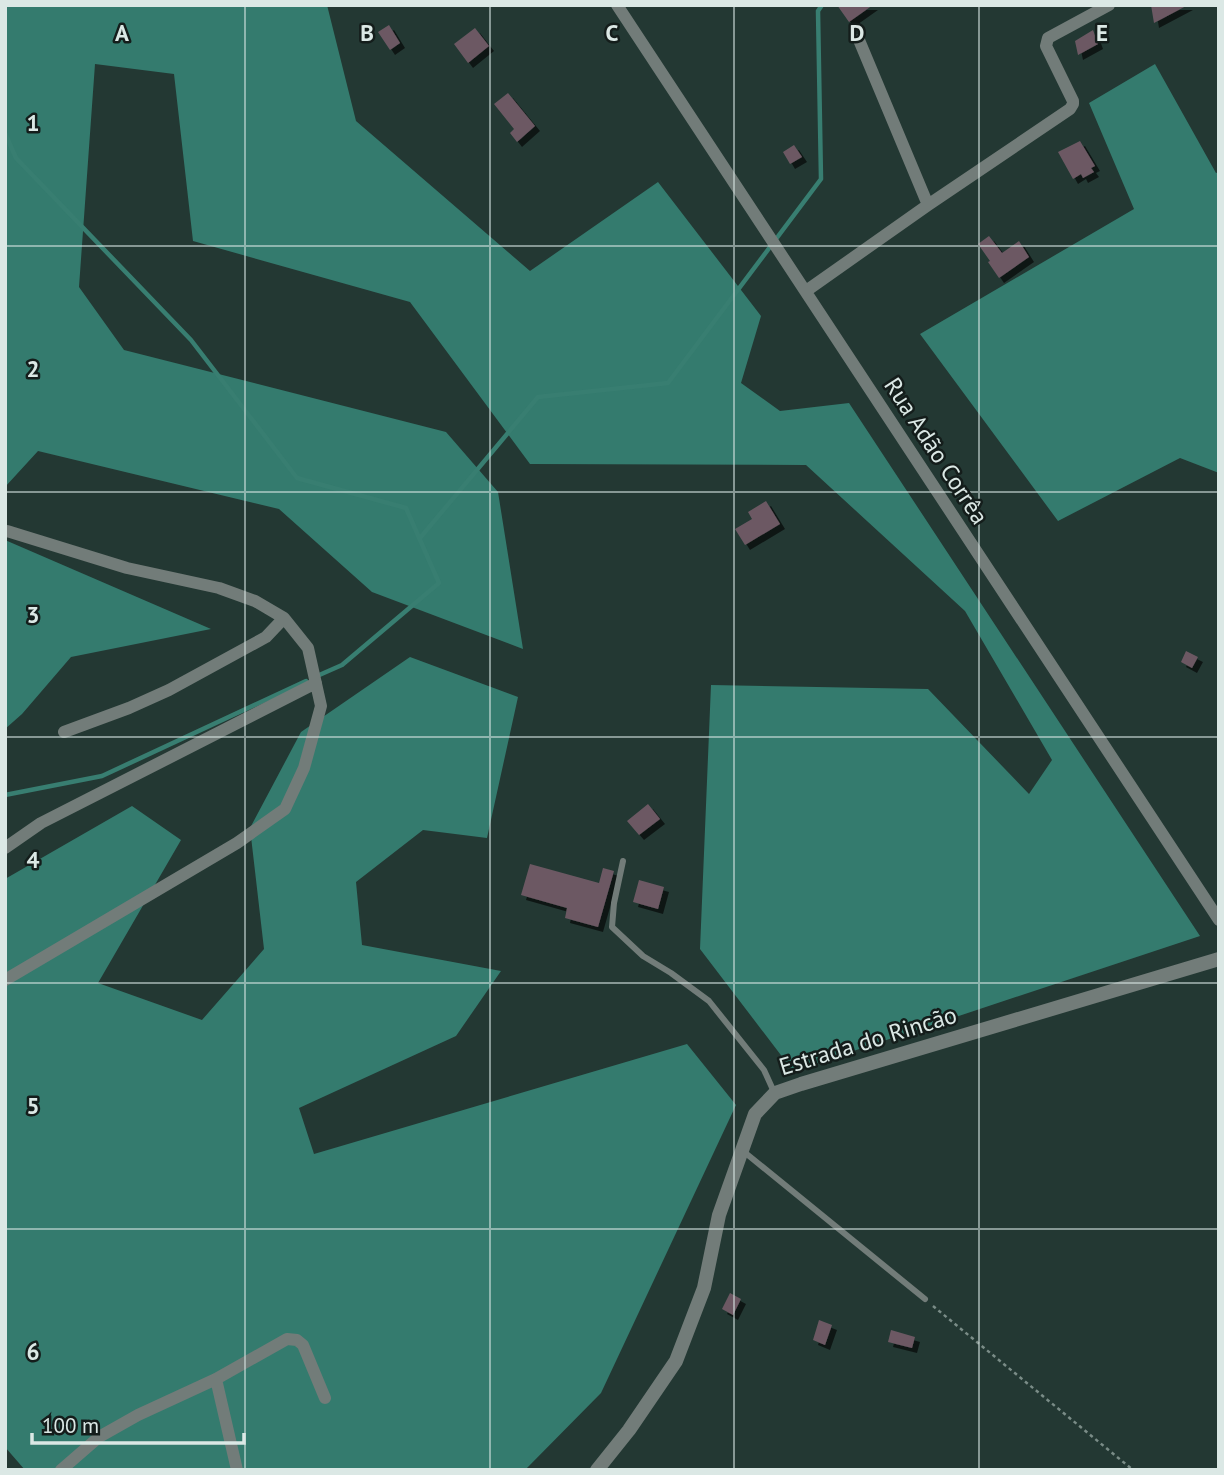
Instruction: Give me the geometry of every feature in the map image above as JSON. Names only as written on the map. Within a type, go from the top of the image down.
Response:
[{"type":"street","name":"Rua Adão Corrêa","points":[[617,5],[1219,920]]},
{"type":"street","points":[[806,291],[1070,109],[1073,101],[1046,42],[1048,38],[1109,5]]},
{"type":"street","points":[[859,40],[928,205]]},
{"type":"street","points":[[5,532],[127,568],[219,588],[255,601],[284,618],[308,648],[321,706],[304,768],[285,809],[237,843],[5,980]]},
{"type":"street","points":[[64,732],[169,690],[266,637],[284,618]]},
{"type":"street","points":[[5,848],[41,824],[316,683]]},
{"type":"street","name":"Estrada do Rincão","points":[[597,1470],[629,1430],[676,1361],[704,1288],[719,1214],[755,1114],[775,1093],[1219,959]]},
{"type":"street","points":[[61,1470],[99,1437],[138,1415],[216,1379],[288,1339],[297,1340],[303,1345],[325,1398]]},
{"type":"street","points":[[216,1379],[237,1470]]},
{"type":"lane","points":[[623,861],[612,927],[643,956],[709,1001],[764,1070],[775,1093]]},
{"type":"lane","points":[[742,1150],[925,1299]]},
{"type":"path","points":[[925,1299],[1133,1470]]},
{"type":"green space","points":[[5,5],[327,5],[356,121],[530,271],[658,182],[761,316],[741,383],[780,411],[849,403],[1200,936],[793,1071],[700,949],[711,685],[928,689],[1029,794],[1052,760],[965,611],[806,465],[530,464],[410,302],[193,241],[174,74],[95,64],[79,287],[124,350],[446,432],[498,492],[523,649],[372,592],[279,509],[38,451],[5,487]]},
{"type":"green space","points":[[1155,64],[1216,173],[1219,172],[1219,473],[1180,458],[1058,521],[920,334],[1134,209],[1089,103]]},
{"type":"green space","points":[[5,540],[211,629],[71,657],[22,714],[5,729]]},
{"type":"green space","points":[[410,657],[518,697],[487,838],[423,830],[356,882],[362,945],[501,971],[456,1036],[299,1108],[314,1154],[687,1044],[736,1105],[601,1393],[525,1470],[25,1470],[5,1447],[5,879],[132,806],[181,840],[98,983],[202,1020],[264,949],[250,828],[301,732]]},
{"type":"building","points":[[837,5],[873,5],[849,22]]},
{"type":"building","points":[[1151,5],[1188,5],[1154,23]]},
{"type":"building","points":[[389,25],[400,43],[390,50],[378,32]]},
{"type":"building","points":[[475,28],[489,46],[468,63],[454,44]]},
{"type":"building","points":[[1093,30],[1098,44],[1078,55],[1075,41]]},
{"type":"building","points":[[508,93],[535,126],[517,142],[510,133],[514,129],[494,104]]},
{"type":"building","points":[[1080,141],[1095,166],[1091,168],[1094,172],[1083,178],[1081,174],[1073,179],[1058,152]]},
{"type":"building","points":[[794,145],[802,157],[790,164],[783,152]]},
{"type":"building","points":[[989,236],[1002,253],[1019,241],[1029,257],[999,278],[978,244]]},
{"type":"building","points":[[766,501],[780,524],[745,545],[735,529],[752,519],[748,512]]},
{"type":"building","points":[[1186,651],[1198,657],[1192,668],[1181,662]]},
{"type":"building","points":[[648,804],[660,819],[639,835],[627,821]]},
{"type":"building","points":[[530,864],[599,883],[603,868],[614,871],[598,927],[565,918],[567,908],[521,895]]},
{"type":"building","points":[[639,880],[664,887],[658,909],[633,902]]},
{"type":"building","points":[[730,1293],[741,1299],[733,1315],[722,1309]]},
{"type":"building","points":[[819,1320],[832,1325],[825,1345],[813,1340]]},
{"type":"building","points":[[891,1330],[915,1337],[912,1348],[888,1342]]},
{"type":"waterway","points":[[420,538],[538,397],[668,383],[821,179],[818,11],[822,5]]},
{"type":"waterway","points":[[5,133],[16,158],[191,340],[297,478],[406,508],[439,583],[342,665],[317,676]]},
{"type":"waterway","points":[[5,795],[102,776],[306,681]]}]
